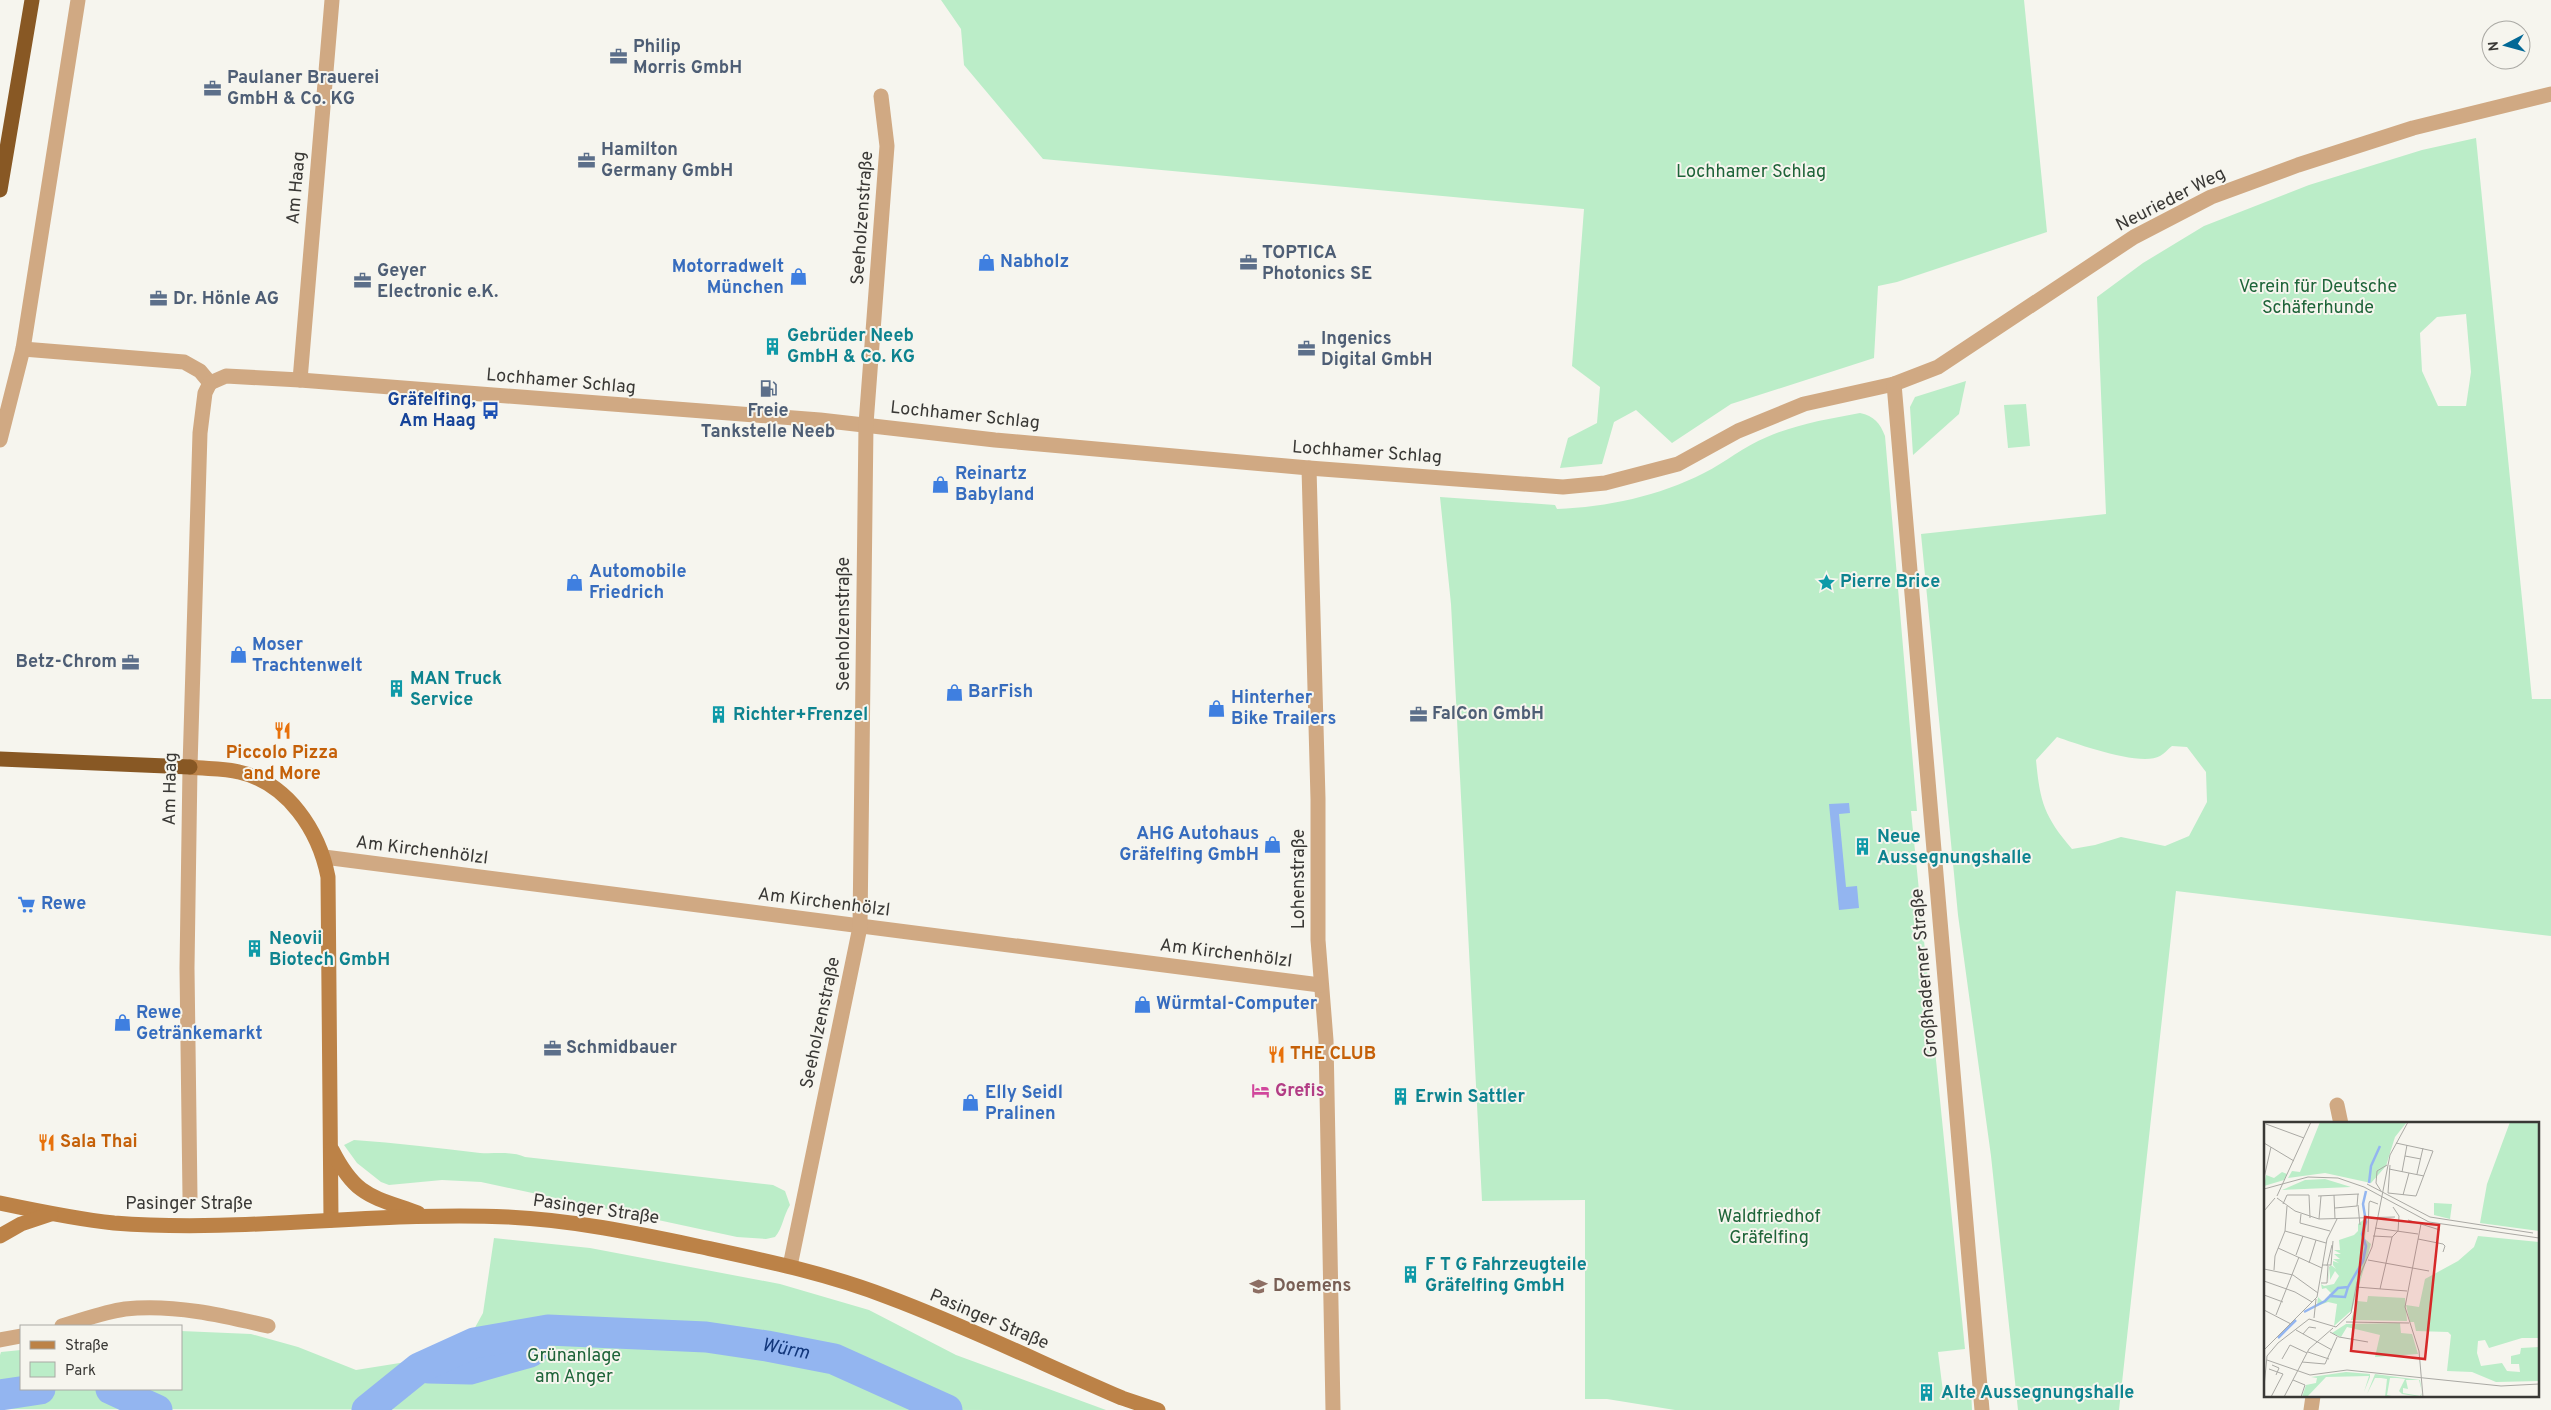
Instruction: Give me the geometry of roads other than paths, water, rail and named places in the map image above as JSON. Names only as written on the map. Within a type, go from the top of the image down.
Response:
[{"type":"highway","points":[[0,190],[32,0]]},
{"type":"highway","points":[[0,759],[190,768]]},
{"type":"main road","points":[[190,768],[239,772],[271,784],[302,815],[324,857],[328,877],[331,1220]]},
{"type":"main road","points":[[331,1148],[343,1171],[361,1190],[373,1197],[427,1216]]},
{"type":"main road","name":"Pasinger Straße","points":[[0,1203],[53,1214],[113,1222],[150,1224],[427,1216],[550,1220],[638,1234],[790,1266],[888,1297],[1122,1398],[1158,1410]]},
{"type":"main road","points":[[0,1236],[21,1224],[53,1214]]},
{"type":"street","points":[[0,440],[23,349],[78,0]]},
{"type":"street","name":"Am Haag","points":[[300,380],[332,0]]},
{"type":"street","name":"Neurieder Weg","points":[[1894,384],[1938,366],[2134,237],[2211,197],[2298,165],[2413,128],[2551,94]]},
{"type":"street","name":"Seeholzenstraße","points":[[790,1266],[860,927],[866,424],[887,146],[881,96]]},
{"type":"street","points":[[23,349],[184,362],[200,371],[210,383]]},
{"type":"street","name":"Lochhamer Schlag","points":[[210,383],[226,376],[300,380],[866,424],[995,440],[1309,468],[1563,487],[1606,483],[1678,464],[1738,431],[1804,404],[1894,384]]},
{"type":"street","name":"Am Haag","points":[[190,1197],[187,968],[190,768],[200,433],[205,394],[210,383]]},
{"type":"street","name":"Großhaderner Straße","points":[[1894,384],[1982,1410]]},
{"type":"street","name":"Lohenstraße","points":[[1309,468],[1318,799],[1320,984],[1326,1040],[1333,1410]]},
{"type":"street","name":"Am Kirchenhölzl","points":[[324,857],[860,927],[1320,984]]},
{"type":"street","points":[[2337,1105],[2341,1122]]},
{"type":"street","points":[[66,1325],[123,1310],[162,1307],[206,1312],[268,1326]]},
{"type":"street","points":[[0,1340],[20,1336]]},
{"type":"water","points":[[1849,803],[1850,813],[1839,814],[1846,887],[1857,886],[1859,908],[1839,910],[1829,804]]},
{"type":"waterway","name":"Würm","points":[[367,1410],[419,1368],[474,1343],[548,1330],[706,1337],[834,1359],[947,1410]]},
{"type":"waterway","name":"Würm","points":[[429,1368],[470,1369],[530,1352],[533,1349]]},
{"type":"waterway","name":"Würm","points":[[0,1395],[33,1390]]},
{"type":"waterway","name":"Würm","points":[[113,1390],[157,1410]]},
{"type":"place","name":"Philip Morris GmbH","points":[[619,57]]},
{"type":"place","name":"Paulaner Brauerei GmbH & Co. KG","points":[[213,88]]},
{"type":"place","name":"Hamilton Germany GmbH","points":[[587,160]]},
{"type":"place","name":"Nabholz","points":[[986,262]]},
{"type":"place","name":"TOPTICA Photonics SE","points":[[1248,263]]},
{"type":"place","name":"Motorradwelt München","points":[[798,277]]},
{"type":"place","name":"Geyer Electronic e.K.","points":[[363,281]]},
{"type":"place","name":"Dr. Hönle AG","points":[[159,299]]},
{"type":"place","name":"Gebrüder Neeb GmbH & Co. KG","points":[[773,346]]},
{"type":"place","name":"Ingenics Digital GmbH","points":[[1307,349]]},
{"type":"place","name":"Freie Tankstelle Neeb","points":[[768,388]]},
{"type":"place","name":"Gräfelfing, Am Haag","points":[[490,410]]},
{"type":"place","name":"Reinartz Babyland","points":[[941,484]]},
{"type":"place","name":"Automobile Friedrich","points":[[575,582]]},
{"type":"place","name":"Pierre Brice","points":[[1826,582]]},
{"type":"place","name":"Moser Trachtenwelt","points":[[238,655]]},
{"type":"place","name":"Betz-Chrom","points":[[131,662]]},
{"type":"place","name":"MAN Truck Service","points":[[396,689]]},
{"type":"place","name":"BarFish","points":[[954,692]]},
{"type":"place","name":"Hinterher Bike Trailers","points":[[1217,708]]},
{"type":"place","name":"FalCon GmbH","points":[[1418,714]]},
{"type":"place","name":"Richter+Frenzel","points":[[719,715]]},
{"type":"place","name":"Piccolo Pizza and More","points":[[282,730]]},
{"type":"place","name":"AHG Autohaus Gräfelfing GmbH","points":[[1273,844]]},
{"type":"place","name":"Neue Aussegnungshalle","points":[[1863,847]]},
{"type":"place","name":"Rewe","points":[[27,904]]},
{"type":"place","name":"Neovii Biotech GmbH","points":[[255,949]]},
{"type":"place","name":"Würmtal-Computer","points":[[1142,1004]]},
{"type":"place","name":"Rewe Getränkemarkt","points":[[122,1023]]},
{"type":"place","name":"Schmidbauer","points":[[552,1048]]},
{"type":"place","name":"THE CLUB","points":[[1276,1054]]},
{"type":"place","name":"Grefis","points":[[1261,1091]]},
{"type":"place","name":"Erwin Sattler","points":[[1401,1097]]},
{"type":"place","name":"Elly Seidl Pralinen","points":[[971,1103]]},
{"type":"place","name":"Sala Thai","points":[[46,1142]]},
{"type":"place","name":"F T G Fahrzeugteile Gräfelfing GmbH","points":[[1411,1275]]},
{"type":"place","name":"Doemens","points":[[1259,1286]]},
{"type":"place","name":"Alte Aussegnungshalle","points":[[1927,1393]]},
{"type":"park label","name":"Verein für Deutsche Schäferhunde","points":[[2318,297]]},
{"type":"park label","name":"Waldfriedhof Gräfelfing","points":[[1769,1227]]},
{"type":"park label","name":"Grünanlage am Anger","points":[[574,1366]]}]
